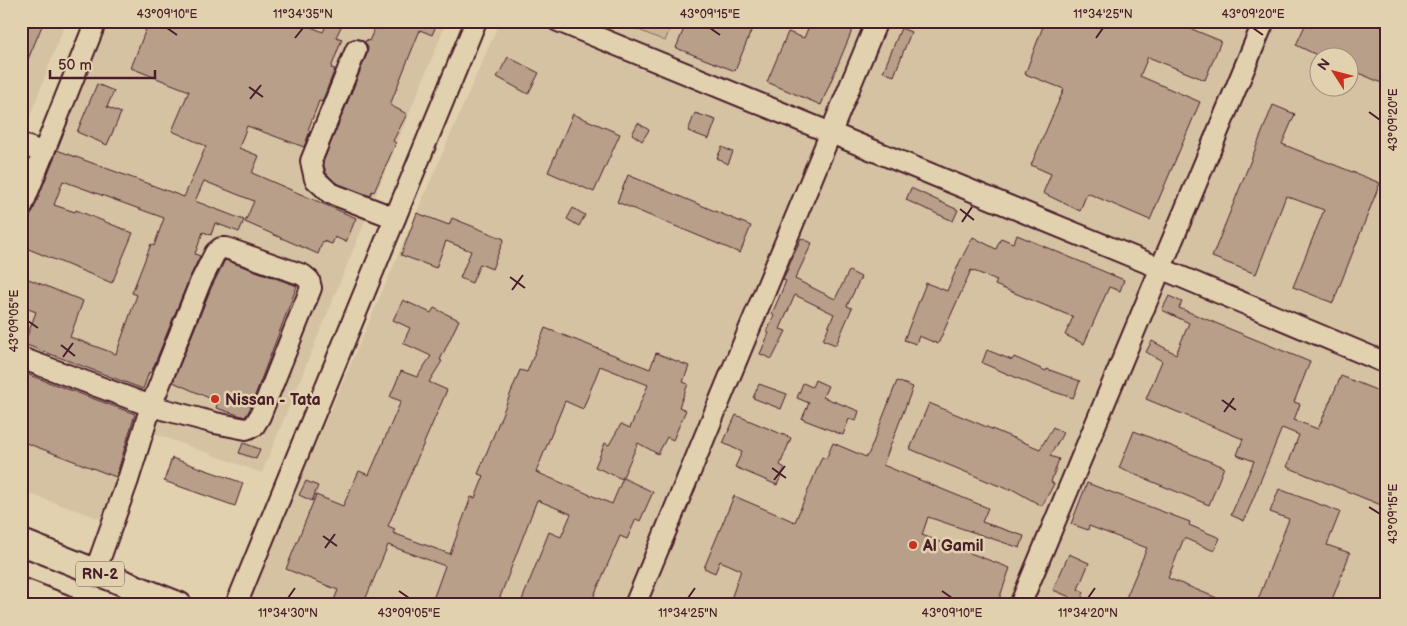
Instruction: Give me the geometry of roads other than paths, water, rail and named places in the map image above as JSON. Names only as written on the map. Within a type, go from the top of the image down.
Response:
[{"type":"main road","name":"RN-2","points":[[21,542],[179,605]]},
{"type":"street","points":[[21,209],[96,21]]},
{"type":"street","points":[[236,605],[476,21]]},
{"type":"street","points":[[558,21],[832,132],[1386,363]]},
{"type":"street","points":[[635,605],[877,21]]},
{"type":"street","points":[[1020,605],[1264,21]]},
{"type":"street","points":[[356,50],[311,161],[315,179],[330,192],[395,218]]},
{"type":"street","points":[[21,144],[44,153]]},
{"type":"street","points":[[21,358],[151,406],[215,424],[246,429],[254,426],[260,416],[311,288],[309,280],[303,276],[226,248],[221,248],[214,253],[151,406],[128,480],[95,572]]},
{"type":"street","points":[[21,588],[64,605]]},
{"type":"place","name":"Nissan - Tata","points":[[215,399]]},
{"type":"place","name":"Al Gamil","points":[[913,545]]}]
